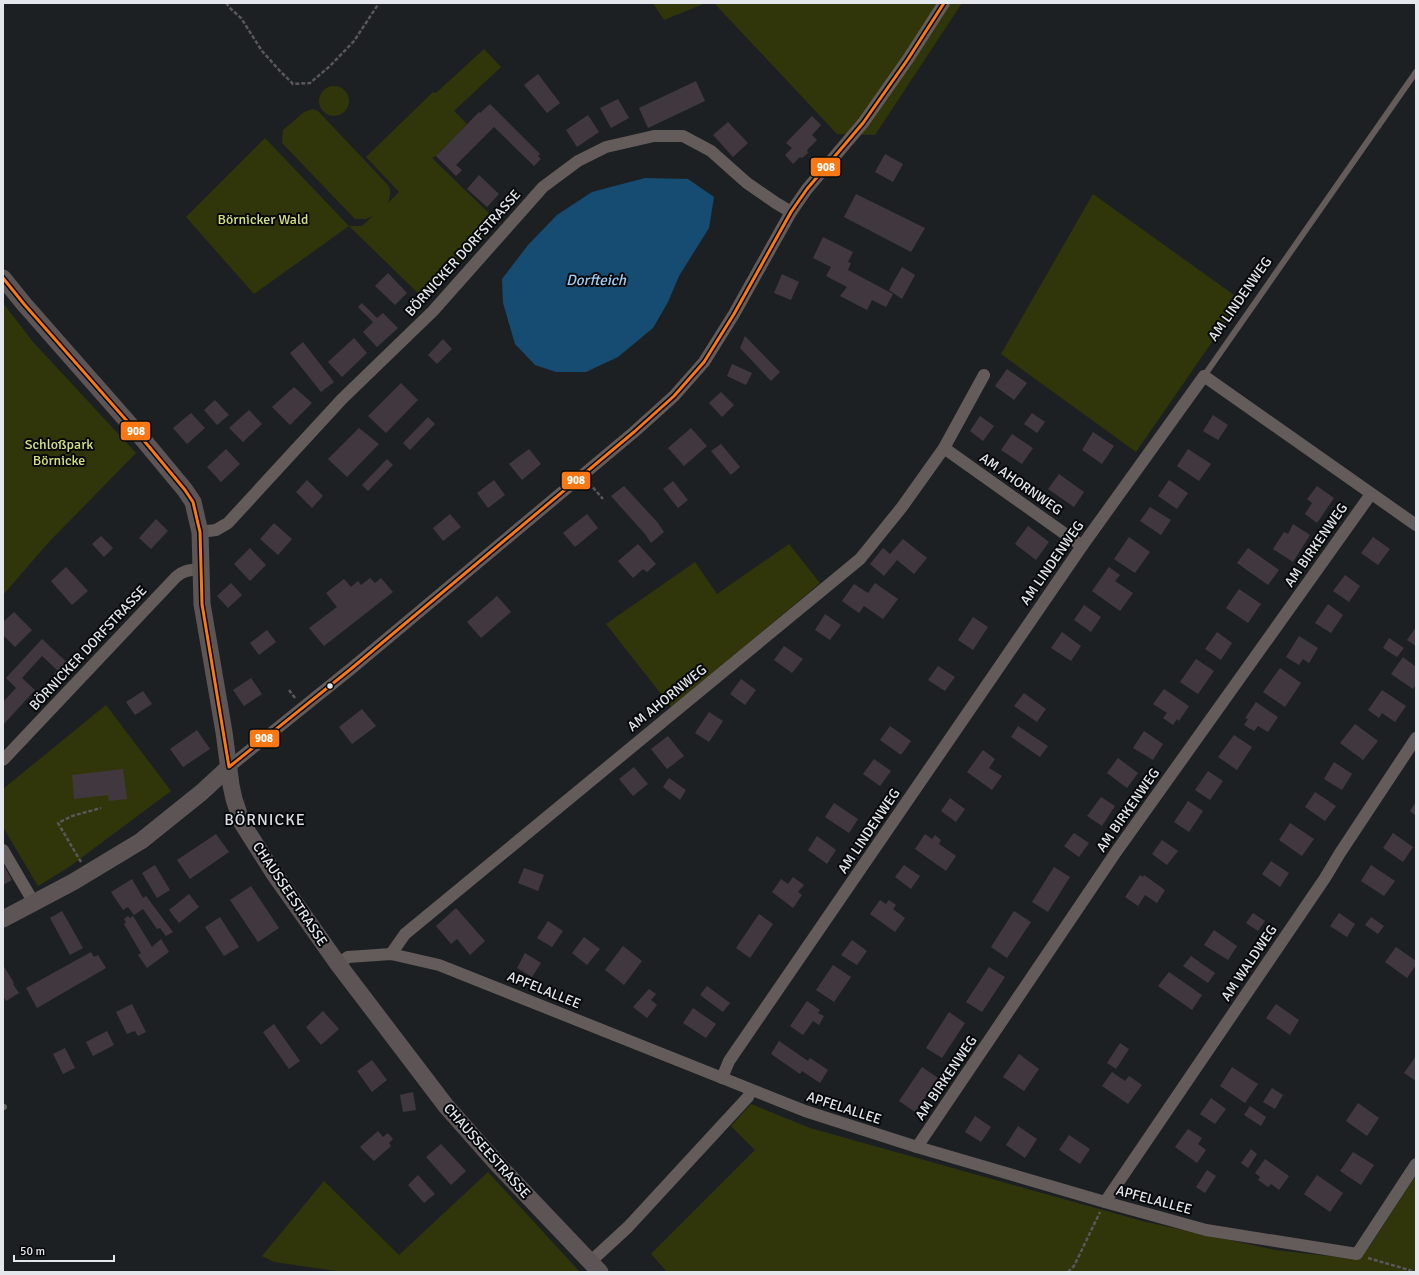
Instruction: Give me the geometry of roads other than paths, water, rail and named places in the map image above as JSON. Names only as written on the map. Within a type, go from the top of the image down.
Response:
[{"type":"main road","name":"CHAUSSEESTRASSE","points":[[3,278],[141,437],[185,490],[193,502],[200,532],[188,572],[202,604],[234,799],[242,823],[273,872],[338,964],[446,1106],[499,1166],[595,1267]]},
{"type":"main road","points":[[3,919],[34,903],[141,841],[202,792],[229,767]]},
{"type":"street","points":[[229,767],[352,668],[634,432],[674,396],[704,362],[731,320],[791,212],[807,189],[863,123],[908,59],[944,3]]},
{"type":"street","name":"BÖRNICKER DORFSTRASSE","points":[[200,532],[216,530],[228,523],[342,399],[433,311],[543,187],[578,161],[606,147],[654,136],[683,136],[711,151],[748,183],[791,212]]},
{"type":"street","name":"AM AHORNWEG","points":[[391,954],[405,934],[860,559],[902,507],[944,448],[984,375]]},
{"type":"street","points":[[1204,376],[1416,526]]},
{"type":"street","name":"AM LINDENWEG","points":[[722,1078],[729,1061],[1082,546],[1204,376]]},
{"type":"street","name":"AM AHORNWEG","points":[[944,448],[1082,546]]},
{"type":"street","name":"AM BIRKENWEG","points":[[917,1147],[1116,852],[1370,494]]},
{"type":"street","name":"BÖRNICKER DORFSTRASSE","points":[[3,760],[188,572]]},
{"type":"street","name":"AM WALDWEG","points":[[1105,1202],[1325,878],[1416,738]]},
{"type":"street","points":[[3,850],[34,903]]},
{"type":"street","name":"APFELALLEE","points":[[338,964],[348,958],[391,954],[439,965],[805,1111],[917,1147],[1206,1230],[1357,1254],[1416,1164]]},
{"type":"street","points":[[595,1267],[628,1227],[748,1097],[751,1090]]},
{"type":"lane","name":"AM LINDENWEG","points":[[1204,376],[1416,72]]},
{"type":"water","name":"Dorfteich","points":[[645,178],[688,179],[714,197],[709,228],[679,276],[668,302],[653,328],[618,357],[586,372],[556,372],[535,365],[515,344],[503,303],[502,279],[528,245],[557,215],[592,192]]},
{"type":"district","name":"BÖRNICKE","points":[[265,820]]},
{"type":"park label","name":"Börnicker Wald","points":[[263,219]]},
{"type":"park label","name":"Schloßpark Börnicke","points":[[59,452]]}]
